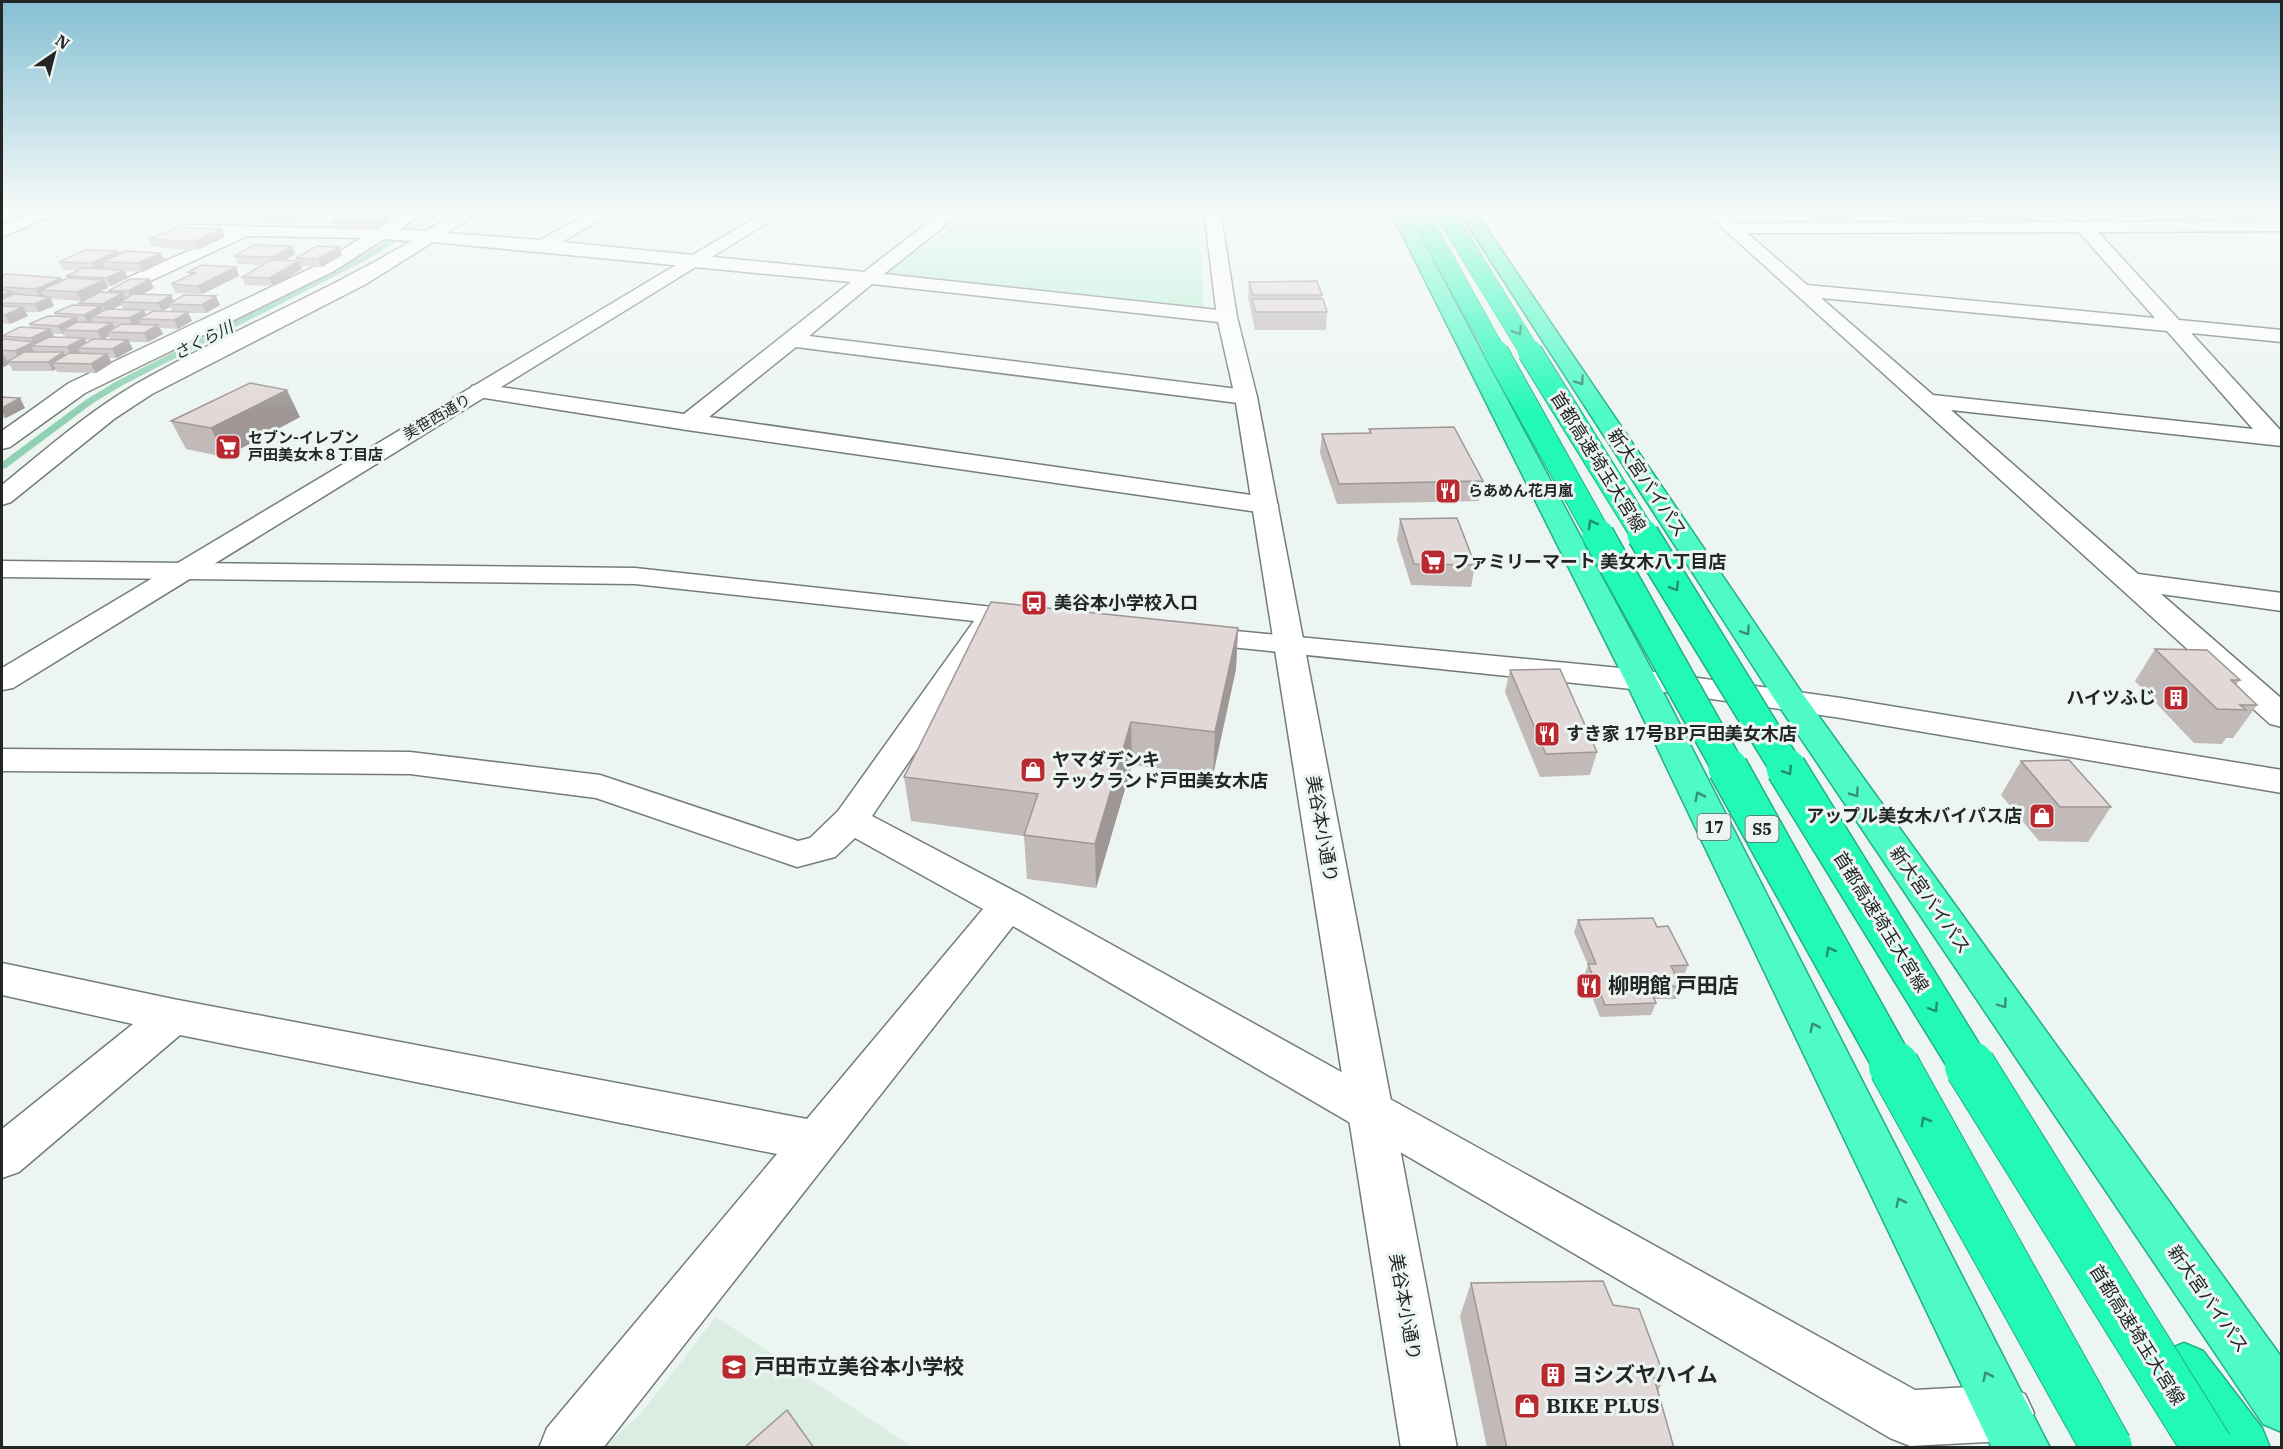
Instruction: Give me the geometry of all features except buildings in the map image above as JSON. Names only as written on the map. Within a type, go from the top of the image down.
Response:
[{"type":"highway","name":"17","points":[[1433,278],[1641,680],[2014,1430]]},
{"type":"highway","name":"首都高速埼玉大宮線","points":[[1455,278],[2107,1448]]},
{"type":"highway","name":"首都高速埼玉大宮線","points":[[1485,278],[2033,1169],[2208,1448]]},
{"type":"highway","name":"新大宮バイパス","points":[[1511,278],[1791,700],[2282,1405]]},
{"type":"highway","points":[[1949,1163],[2078,1448]]},
{"type":"highway","points":[[2033,1169],[2242,1448]]},
{"type":"street","points":[[86,303],[142,278]]},
{"type":"street","points":[[2,442],[79,387],[306,278]]},
{"type":"street","points":[[2,497],[106,414],[144,389],[363,278]]},
{"type":"street","name":"美笹西通り","points":[[2,681],[666,278]]},
{"type":"street","points":[[852,278],[1227,317]]},
{"type":"street","name":"美谷本小通り","points":[[1221,278],[1227,317],[1246,398],[1265,505],[1429,1448]]},
{"type":"street","points":[[1786,278],[2282,717]]},
{"type":"street","points":[[2128,278],[2278,439]]},
{"type":"street","points":[[687,423],[793,340],[863,279]]},
{"type":"street","points":[[1800,290],[2282,336]]},
{"type":"street","points":[[793,340],[1246,398]]},
{"type":"street","points":[[480,391],[687,423],[1265,505]]},
{"type":"street","points":[[1926,401],[2278,439]]},
{"type":"street","points":[[2,569],[635,576],[1053,621]]},
{"type":"street","points":[[2127,581],[2282,602]]},
{"type":"street","points":[[2,760],[410,763],[600,786],[797,854],[822,848],[851,820],[994,614]]},
{"type":"street","points":[[1172,633],[1641,680],[1791,700],[2282,782]]},
{"type":"street","points":[[851,820],[1008,905],[1910,1418],[2014,1430]]},
{"type":"street","points":[[567,1448],[1008,905]]},
{"type":"street","points":[[2,979],[173,1016],[817,1141]]},
{"type":"street","points":[[2,1157],[173,1016]]},
{"type":"shaded area","name":"戸田市立美谷本小学校","points":[[716,1317],[912,1447],[602,1448],[639,1416]]},
{"type":"green space","points":[[903,278],[1202,278],[1204,311]]},
{"type":"waterway","name":"さくら川","points":[[2,466],[90,401],[120,383],[325,278]]},
{"type":"place","name":"セブン-イレブン 戸田美女木８丁目店","points":[[228,447]]},
{"type":"place","name":"らあめん花月嵐","points":[[1448,491]]},
{"type":"place","name":"ファミリーマート 美女木八丁目店","points":[[1433,562]]},
{"type":"place","name":"美谷本小学校入口","points":[[1034,603]]},
{"type":"place","name":"ハイツふじ","points":[[2176,698]]},
{"type":"place","name":"すき家 17号BP戸田美女木店","points":[[1547,734]]},
{"type":"place","name":"ヤマダデンキ テックランド戸田美女木店","points":[[1033,770]]},
{"type":"place","name":"アップル美女木バイパス店","points":[[2042,816]]},
{"type":"place","name":"柳明館 戸田店","points":[[1589,986]]},
{"type":"place","name":"戸田市立美谷本小学校","points":[[734,1367]]},
{"type":"place","name":"ヨシズヤハイム","points":[[1553,1375]]},
{"type":"place","name":"BIKE PLUS","points":[[1527,1406]]}]
